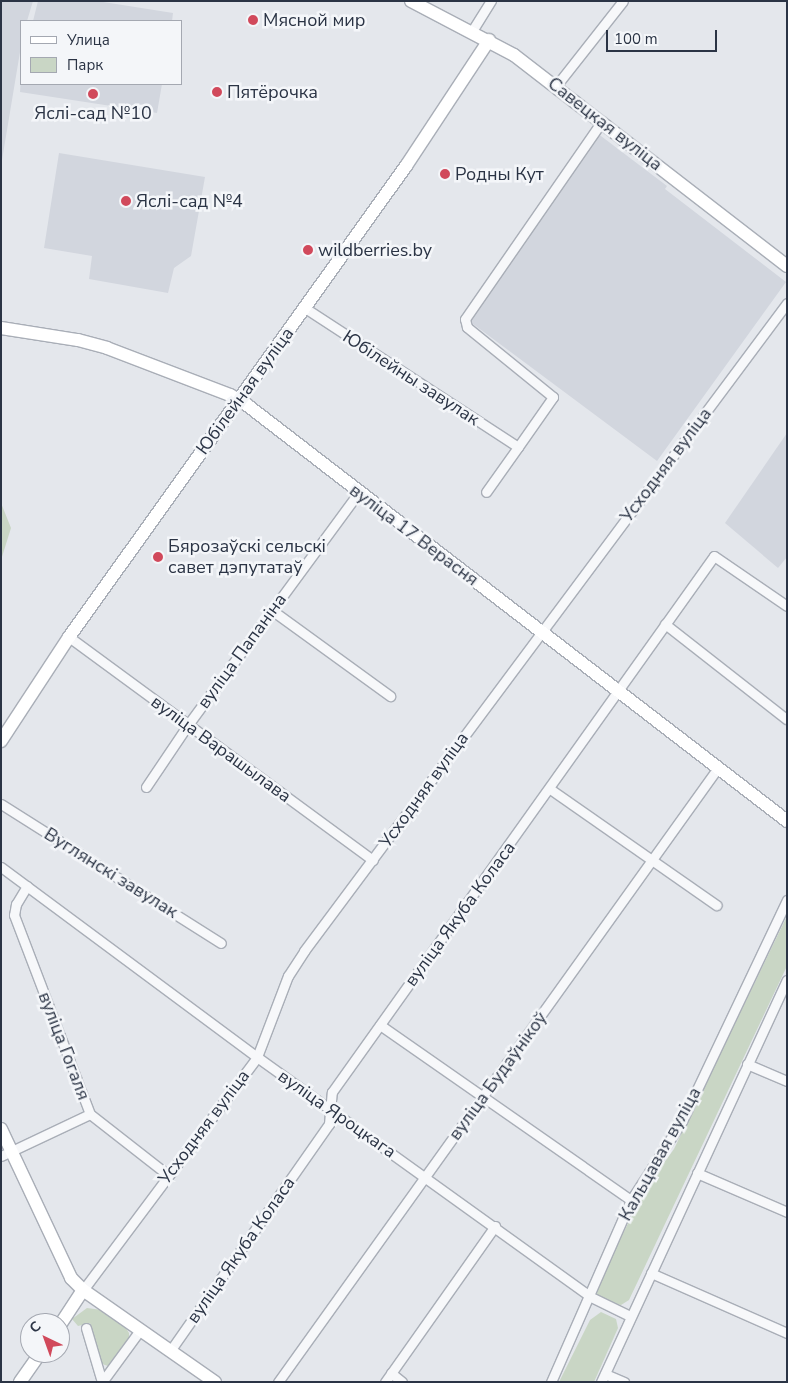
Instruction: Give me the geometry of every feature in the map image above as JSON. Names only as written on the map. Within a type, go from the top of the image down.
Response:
[{"type":"street","name":"Савецкая вуліца","points":[[411,1],[488,40],[556,86],[787,266]]},
{"type":"street","points":[[472,31],[491,1]]},
{"type":"street","points":[[556,86],[623,1]]},
{"type":"street","name":"Юбілейная вуліца","points":[[1,741],[69,637],[406,166],[488,40]]},
{"type":"street","points":[[486,492],[553,397],[467,327],[465,319],[602,121]]},
{"type":"street","name":"Усходняя вуліца","points":[[83,1290],[257,1057],[288,976],[541,632],[787,303]]},
{"type":"street","name":"Юбілейны завулак","points":[[305,308],[518,447]]},
{"type":"street","name":"вуліца 17 Верасня","points":[[1,328],[69,338],[107,348],[238,400],[541,632],[717,770],[787,821]]},
{"type":"street","name":"вуліца Папаніна","points":[[146,788],[187,726],[358,493]]},
{"type":"street","name":"вуліца Якуба Коласа","points":[[170,1351],[329,1124],[332,1092],[550,789],[714,556],[787,606]]},
{"type":"street","points":[[272,611],[390,696]]},
{"type":"street","points":[[665,624],[786,719]]},
{"type":"street","name":"вуліца Варашылава","points":[[69,637],[187,726],[373,860]]},
{"type":"street","name":"вуліца Будаўнікоў","points":[[278,1382],[717,770]]},
{"type":"street","points":[[550,789],[716,905]]},
{"type":"street","name":"Вуглянскі завулак","points":[[1,804],[221,943]]},
{"type":"street","name":"вуліца Яроцкага","points":[[1,867],[257,1057],[425,1175],[591,1297],[630,1316]]},
{"type":"street","name":"вуліца Гогаля","points":[[27,886],[16,904],[14,914],[90,1114],[168,1175]]},
{"type":"street","name":"Кальцавая вуліца","points":[[551,1382],[591,1297],[593,1285],[631,1200],[682,1121],[787,900]]},
{"type":"street","points":[[624,1382],[603,1378],[630,1316],[787,980]]},
{"type":"street","points":[[380,1025],[631,1200]]},
{"type":"street","points":[[748,1064],[787,1081]]},
{"type":"street","points":[[7,1154],[90,1114]]},
{"type":"street","points":[[1,1129],[7,1154],[64,1265],[83,1290],[215,1382]]},
{"type":"street","points":[[697,1173],[787,1212]]},
{"type":"street","points":[[385,1382],[495,1226]]},
{"type":"street","points":[[651,1273],[787,1333]]},
{"type":"street","points":[[68,1313],[83,1290]]},
{"type":"street","points":[[86,1328],[102,1382]]},
{"type":"street","points":[[102,1382],[140,1330]]},
{"type":"street","points":[[20,1382],[33,1363]]},
{"type":"street","points":[[391,1373],[402,1382]]},
{"type":"shaded area","points":[[1,1],[33,1],[27,20],[20,20],[20,52],[1,166]]},
{"type":"shaded area","points":[[38,1],[97,1],[173,13],[172,20],[33,20]]},
{"type":"shaded area","name":"Яслі-сад №10","points":[[20,85],[162,85],[157,113],[20,92]]},
{"type":"shaded area","points":[[597,133],[667,186],[665,189],[786,282],[657,461],[469,321]]},
{"type":"shaded area","name":"Яслі-сад №4","points":[[59,153],[205,177],[191,256],[174,268],[168,293],[89,279],[92,256],[44,248]]},
{"type":"shaded area","points":[[787,433],[787,557],[778,568],[725,523]]},
{"type":"green space","points":[[1,503],[11,528],[1,560]]},
{"type":"green space","points":[[787,916],[787,966],[629,1300],[621,1305],[603,1301],[597,1294],[597,1289],[607,1266],[645,1189],[674,1149]]},
{"type":"green space","points":[[87,1308],[102,1310],[124,1325],[129,1333],[129,1339],[108,1366],[102,1364],[90,1323],[78,1326],[72,1319]]},
{"type":"green space","points":[[601,1312],[616,1319],[618,1328],[594,1382],[559,1382],[590,1320]]},
{"type":"place","name":"Мясной мир","points":[[253,20]]},
{"type":"place","name":"Пятёрочка","points":[[217,92]]},
{"type":"place","name":"Яслі-сад №10","points":[[93,94]]},
{"type":"place","name":"Родны Кут","points":[[445,174]]},
{"type":"place","name":"Яслі-сад №4","points":[[126,201]]},
{"type":"place","name":"wildberries.by","points":[[308,250]]},
{"type":"place","name":"Бярозаўскі сельскі савет дэпутатаў","points":[[158,557]]}]
